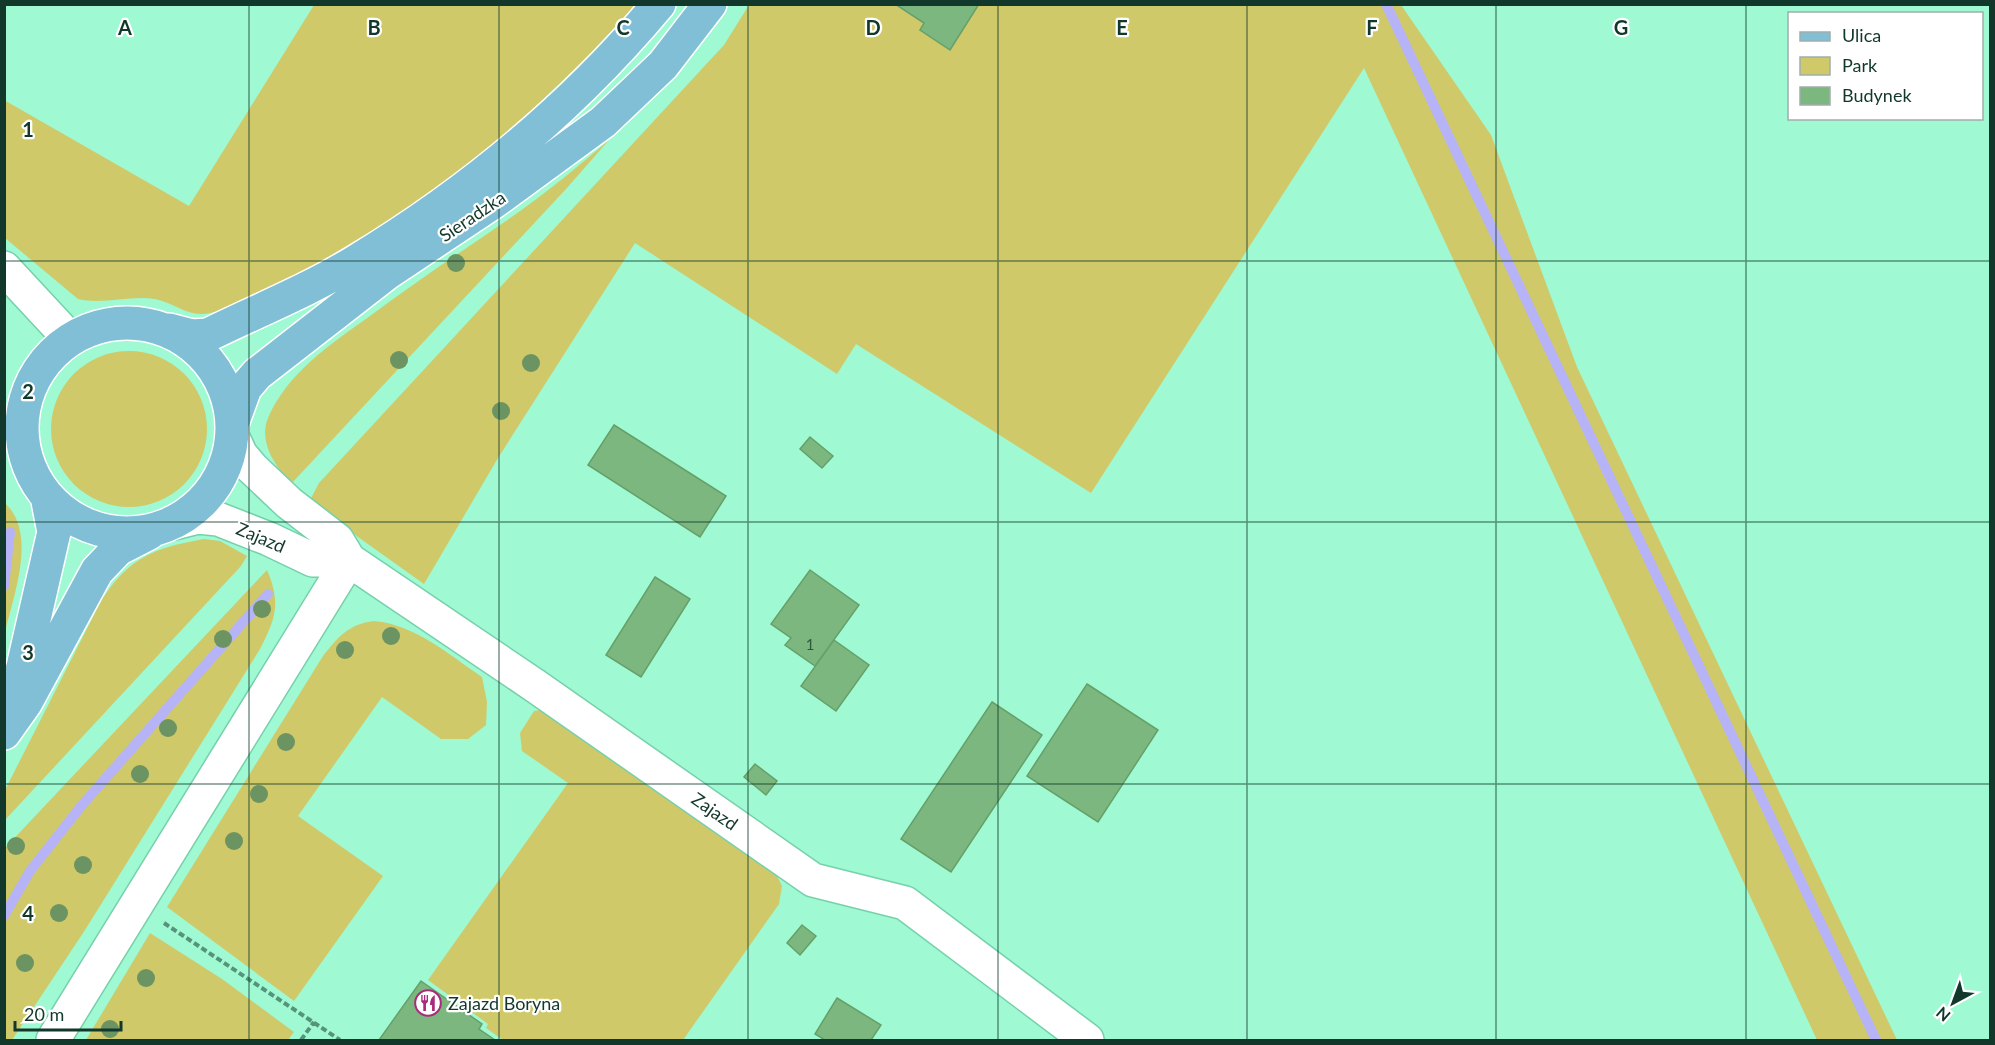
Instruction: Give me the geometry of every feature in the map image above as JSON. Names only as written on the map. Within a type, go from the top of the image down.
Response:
[{"type":"main road","name":"Sieradzka","points":[[161,328],[192,336],[208,335],[353,263],[396,236],[494,167],[604,66],[658,4]]},
{"type":"main road","name":"Sieradzka","points":[[232,428],[244,388],[257,374],[387,273],[539,171],[603,122],[663,65],[710,4]]},
{"type":"main road","points":[[4,403],[24,389],[53,353],[70,339],[90,329],[112,324],[137,323],[161,328],[183,339],[203,355],[218,375],[228,397],[232,428],[224,470],[212,492],[194,509],[168,525],[118,549],[97,571],[26,702],[4,733]]},
{"type":"main road","points":[[4,723],[23,667],[54,532],[43,489],[26,456],[22,434],[23,412],[29,390],[39,370]]},
{"type":"main road","points":[[4,464],[26,473],[63,511],[82,523],[103,531],[125,533],[168,525]]},
{"type":"street","points":[[4,268],[70,339]]},
{"type":"street","name":"Zajazd","points":[[232,428],[240,455],[289,503],[337,540],[349,560],[534,685],[813,879],[905,903],[1087,1041]]},
{"type":"street","name":"Zajazd","points":[[168,525],[198,517],[218,519],[269,539],[313,560],[349,560]]},
{"type":"street","points":[[52,1041],[349,560]]},
{"type":"path","points":[[138,905],[340,1041]]},
{"type":"path","points":[[301,1041],[314,1022]]},
{"type":"green space","points":[[314,5],[636,5],[557,86],[516,124],[427,196],[332,257],[229,308],[202,314],[189,312],[155,299],[87,301],[78,299],[5,238],[4,100],[189,206]]},
{"type":"green space","points":[[749,5],[1401,5],[1491,135],[1577,367],[1897,1040],[1817,1040],[1364,68],[1091,493],[856,344],[837,374],[635,243],[498,458],[424,584],[309,502],[319,483],[724,45]]},
{"type":"green space","points":[[609,140],[291,484],[274,462],[265,436],[268,418],[287,387],[299,373],[340,337],[516,214]]},
{"type":"green space","points":[[129,351],[144,352],[159,357],[173,364],[184,374],[194,385],[201,399],[206,414],[206,444],[201,459],[194,473],[184,484],[173,494],[159,501],[144,506],[129,507],[114,506],[99,501],[85,494],[74,484],[64,473],[57,459],[52,444],[51,429],[52,414],[57,399],[64,385],[74,374],[85,364],[99,357],[114,352]]},
{"type":"green space","points":[[5,503],[15,516],[22,548],[17,584],[5,633]]},
{"type":"green space","points":[[204,539],[220,541],[247,556],[241,566],[5,820],[5,790],[101,601],[111,586],[133,564],[144,557],[171,546]]},
{"type":"green space","points":[[267,570],[274,592],[275,610],[260,649],[85,930],[12,1040],[5,1040],[5,848]]},
{"type":"green space","points":[[374,621],[418,634],[482,677],[487,702],[486,725],[468,739],[441,739],[382,697],[298,816],[383,876],[294,1001],[167,907],[323,656],[345,632],[358,625]]},
{"type":"green space","points":[[548,709],[772,866],[782,886],[779,904],[683,1040],[503,1040],[486,1028],[488,1024],[428,980],[568,783],[522,751],[520,733],[534,711]]},
{"type":"green space","points":[[150,933],[222,979],[294,1032],[288,1040],[86,1040]]},
{"type":"building","points":[[895,4],[979,4],[950,50],[920,30],[924,23]]},
{"type":"building","points":[[614,425],[726,496],[700,537],[588,465]]},
{"type":"building","points":[[810,437],[833,456],[822,468],[800,449]]},
{"type":"building","points":[[810,570],[859,605],[815,666],[785,645],[791,638],[771,624]]},
{"type":"building","points":[[655,577],[690,599],[641,677],[606,655]]},
{"type":"building","points":[[834,640],[869,665],[836,711],[801,686]]},
{"type":"building","points":[[1087,684],[1158,730],[1098,822],[1027,776]]},
{"type":"building","points":[[992,702],[1042,735],[951,872],[901,839]]},
{"type":"building","points":[[755,764],[777,781],[766,795],[744,777]]},
{"type":"building","points":[[802,925],[816,936],[800,955],[787,943]]},
{"type":"building","name":"Zajazd Boryna","points":[[421,981],[482,1024],[479,1029],[495,1040],[379,1040]]},
{"type":"building","points":[[837,998],[881,1025],[871,1040],[825,1040],[815,1034]]},
{"type":"waterway","points":[[1386,4],[1876,1040]]},
{"type":"waterway","points":[[4,586],[10,532]]},
{"type":"waterway","points":[[4,916],[30,871],[82,805],[268,594]]},
{"type":"place","name":"Zajazd Boryna","points":[[428,1003]]}]
